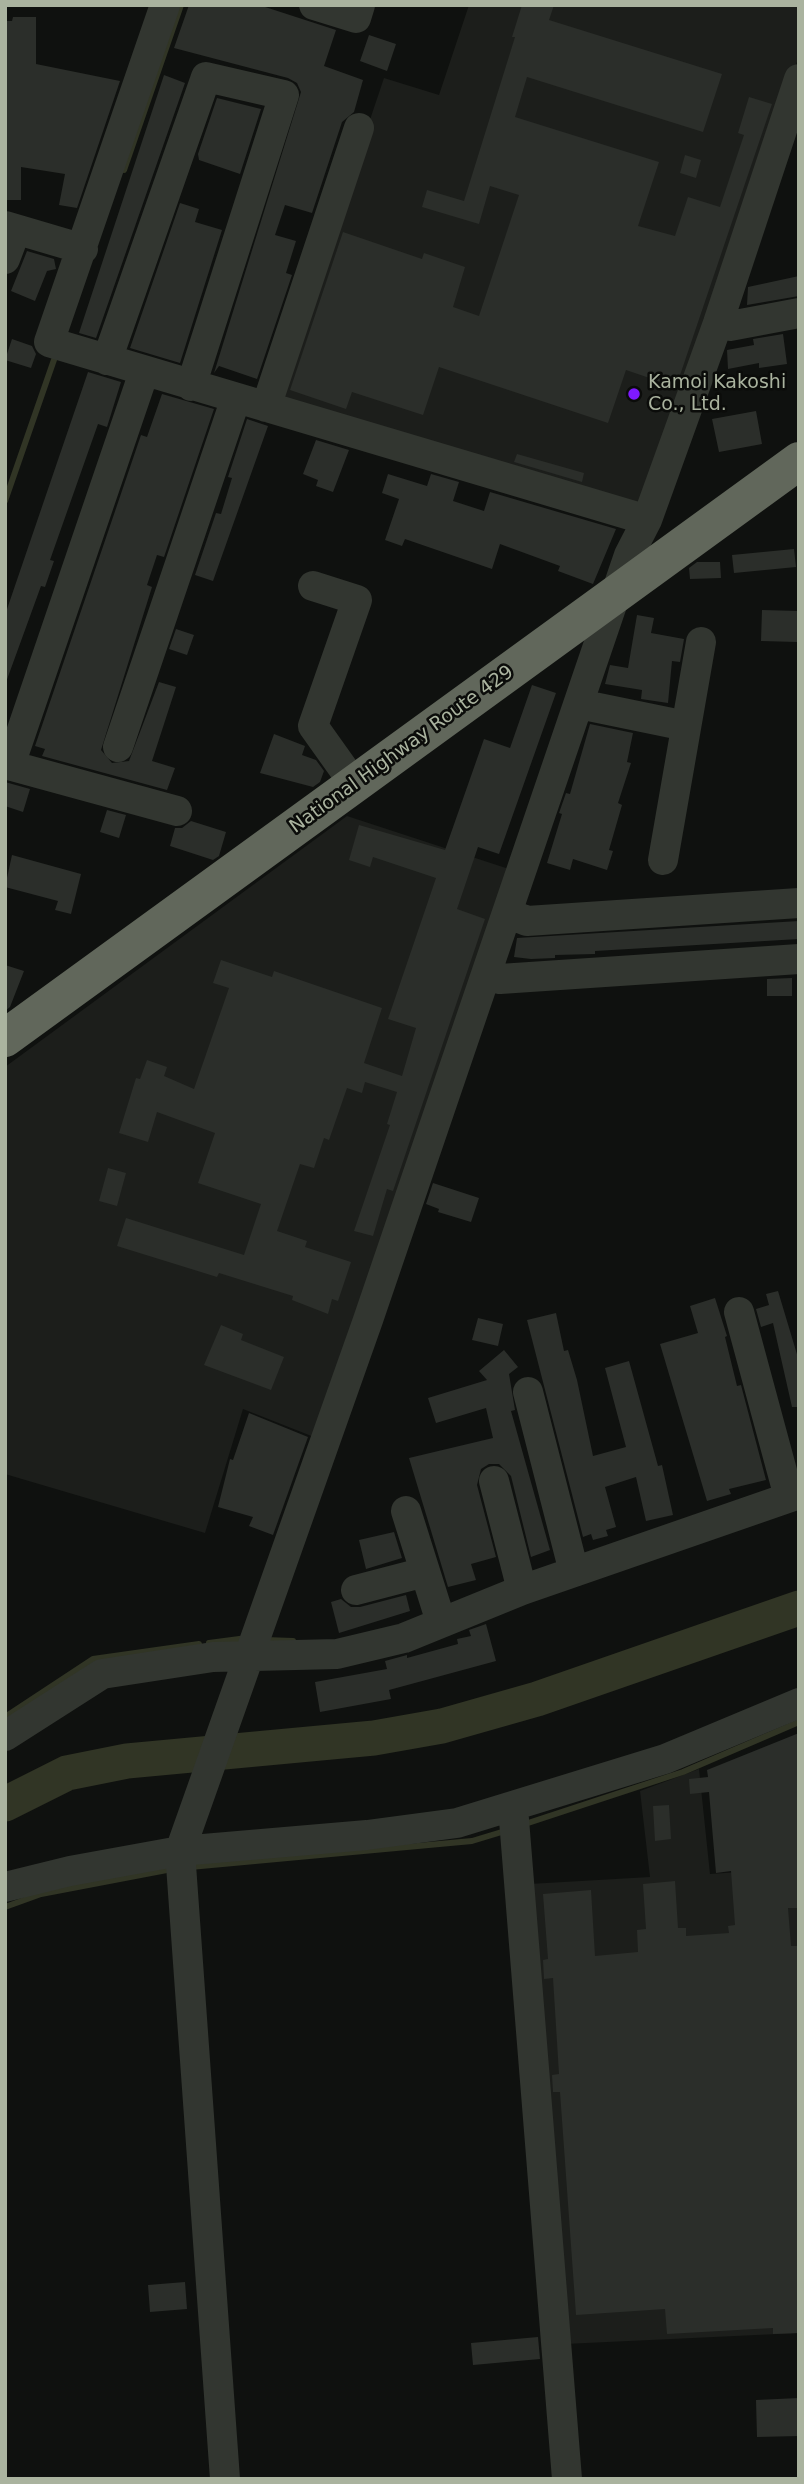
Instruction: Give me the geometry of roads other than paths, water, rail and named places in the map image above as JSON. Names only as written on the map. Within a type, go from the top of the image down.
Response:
[{"type":"highway","name":"National Highway Route 429","points":[[5,1038],[799,461]]},
{"type":"street","points":[[165,5],[49,342],[647,520]]},
{"type":"street","points":[[314,5],[356,18],[360,5]]},
{"type":"street","points":[[107,360],[206,77],[284,94],[191,386]]},
{"type":"street","points":[[225,2479],[181,1862],[209,1770],[493,977],[586,706],[629,555],[647,520],[724,324],[799,79]]},
{"type":"street","points":[[266,407],[359,128]]},
{"type":"street","points":[[5,259],[11,228],[83,249]]},
{"type":"street","points":[[724,324],[799,313]]},
{"type":"street","points":[[144,372],[8,764],[177,811]]},
{"type":"street","points":[[118,747],[236,398]]},
{"type":"street","points":[[313,586],[357,600],[313,726],[355,785]]},
{"type":"street","points":[[663,860],[701,642]]},
{"type":"street","points":[[586,706],[686,726]]},
{"type":"street","points":[[513,916],[799,903]]},
{"type":"street","points":[[493,977],[799,959]]},
{"type":"street","points":[[5,1736],[102,1674],[214,1657],[254,1644],[337,1654],[404,1638],[438,1613],[572,1563],[790,1490],[739,1312]]},
{"type":"street","points":[[528,1392],[572,1563]]},
{"type":"street","points":[[494,1481],[520,1582]]},
{"type":"street","points":[[406,1511],[438,1613]]},
{"type":"street","points":[[356,1590],[425,1572]]},
{"type":"street","points":[[5,1887],[70,1871],[181,1862],[444,1825],[514,1819],[799,1703]]},
{"type":"street","points":[[514,1819],[567,2479]]},
{"type":"waterway","points":[[124,170],[181,5]]},
{"type":"waterway","points":[[5,501],[56,354]]},
{"type":"waterway","points":[[5,1804],[67,1773],[127,1761],[374,1738],[442,1726],[537,1699],[799,1608]]},
{"type":"waterway","points":[[209,1643],[247,1638]]},
{"type":"waterway","points":[[265,1640],[293,1641]]},
{"type":"waterway","points":[[5,1717],[93,1659],[199,1644]]},
{"type":"waterway","points":[[522,1825],[683,1772],[799,1722]]},
{"type":"waterway","points":[[190,1867],[472,1841],[505,1831]]},
{"type":"waterway","points":[[5,1907],[41,1894],[172,1869]]},
{"type":"place","name":"Kamoi Kakoshi Co., Ltd.","points":[[634,394]]}]
